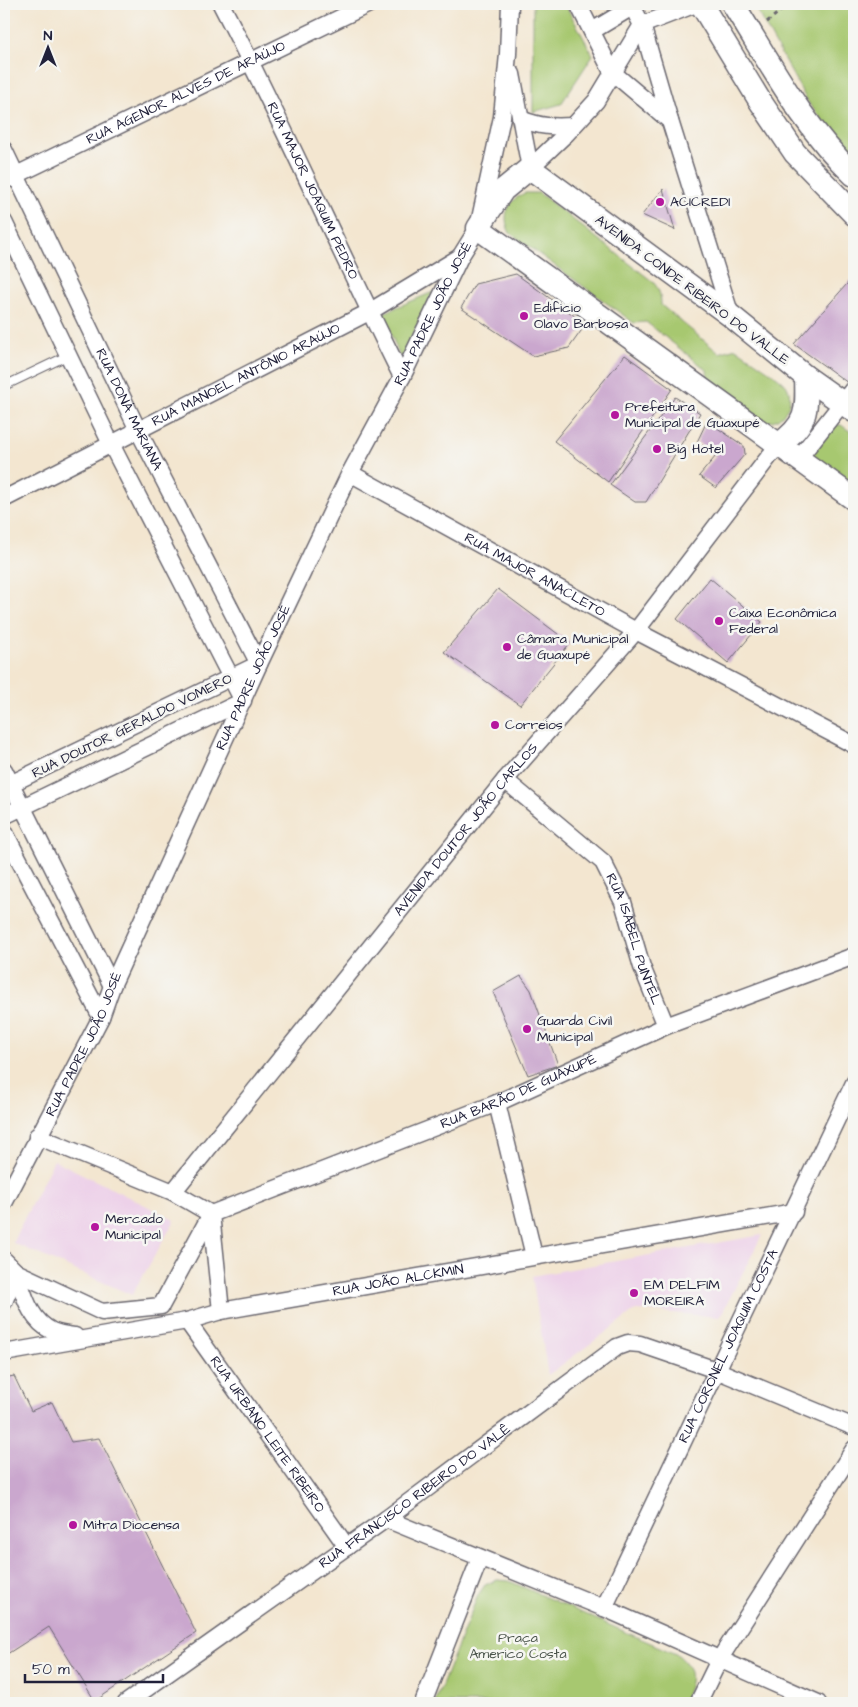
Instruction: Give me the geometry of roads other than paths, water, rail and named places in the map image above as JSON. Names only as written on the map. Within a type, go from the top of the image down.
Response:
[{"type":"main road","points":[[701,4],[760,102],[795,153],[854,214]]},
{"type":"main road","points":[[734,4],[799,109],[836,158],[854,175]]},
{"type":"main road","name":"RUA PADRE JOÃO JOSÉ","points":[[478,228],[503,190],[530,168]]},
{"type":"main road","name":"AVENIDA CONDE RIBEIRO DO VALLE","points":[[530,168],[731,316],[806,377],[850,401]]},
{"type":"main road","points":[[478,228],[854,499]]},
{"type":"main road","points":[[778,445],[792,435],[801,423],[807,405],[806,377]]},
{"type":"street","name":"RUA MAJOR JOAQUIM PEDRO","points":[[221,4],[251,62],[369,312],[402,377]]},
{"type":"street","name":"RUA AGENOR ALVES DE ARAÚJO","points":[[10,178],[369,4]]},
{"type":"street","points":[[478,228],[502,117],[508,54],[510,4]]},
{"type":"street","points":[[578,4],[612,72],[670,121]]},
{"type":"street","points":[[530,168],[596,102],[612,72],[642,25],[696,4]]},
{"type":"street","points":[[592,31],[632,5],[642,25],[731,316]]},
{"type":"street","points":[[508,54],[530,168]]},
{"type":"street","points":[[521,119],[543,126],[573,126]]},
{"type":"street","name":"RUA DONÁ MARIANA","points":[[4,150],[10,178],[259,664]]},
{"type":"street","points":[[4,222],[111,444],[230,679],[243,701]]},
{"type":"street","name":"RUA PADRE JOÃO JOSÉ","points":[[4,1203],[37,1136],[101,1017],[112,986],[259,664],[350,473],[402,377],[460,257],[478,228]]},
{"type":"street","name":"RUA MANOEL ANTÔNIO ARAÚJO","points":[[4,499],[369,312],[460,257]]},
{"type":"street","points":[[798,459],[850,401]]},
{"type":"street","name":"AVENIDA DOUTOR JOÃO CARLOS","points":[[173,1192],[505,780],[636,631],[778,445]]},
{"type":"street","name":"RUA MAJOR ANACLETO","points":[[350,473],[636,631],[854,745]]},
{"type":"street","name":"RUA DOUTOR GERALDO VOMERO","points":[[6,780],[230,679],[259,664]]},
{"type":"street","name":"RUA DOUTOR GERALDO VOMERO","points":[[4,816],[243,701]]},
{"type":"street","points":[[6,780],[22,806],[112,986]]},
{"type":"street","name":"RUA ISABEL PUNTEL","points":[[505,780],[603,862],[623,902],[642,967],[666,1026]]},
{"type":"street","points":[[4,831],[101,1017]]},
{"type":"street","name":"RUA BARÃO DE GUAXUPÉ","points":[[211,1214],[497,1103],[666,1026],[854,956]]},
{"type":"street","name":"RUA CORONEL JOAQUIM COSTA","points":[[604,1608],[716,1370],[850,1101],[854,1083]]},
{"type":"street","points":[[497,1103],[534,1256]]},
{"type":"street","points":[[37,1136],[173,1192],[211,1214]]},
{"type":"street","name":"RUA JOÃO ALCKMIN","points":[[4,1353],[187,1321],[221,1311],[794,1212]]},
{"type":"street","points":[[4,1260],[16,1272],[102,1312],[161,1306],[211,1214]]},
{"type":"street","points":[[211,1214],[221,1311]]},
{"type":"street","points":[[4,1302],[16,1272]]},
{"type":"street","points":[[16,1272],[27,1303],[37,1322],[53,1332],[85,1338]]},
{"type":"street","name":"RUA URBANO LEITE RIBEIRO","points":[[187,1321],[347,1547]]},
{"type":"street","name":"RUA FRANCISCO RIBEIRO DO VALÊ","points":[[126,1703],[386,1520],[617,1347],[628,1343],[640,1344],[716,1370],[854,1427]]},
{"type":"street","points":[[698,1703],[719,1660],[853,1457]]},
{"type":"street","points":[[386,1520],[604,1608],[818,1703]]},
{"type":"street","points":[[423,1703],[480,1558]]},
{"type":"lane","points":[[4,386],[69,355]]},
{"type":"place","name":"ACICREDI","points":[[660,202]]},
{"type":"place","name":"Edificio Olavo Barbosa","points":[[524,316]]},
{"type":"place","name":"Prefeitura Municipal de Guaxupé","points":[[615,415]]},
{"type":"place","name":"Big Hotel","points":[[657,449]]},
{"type":"place","name":"Caixa Econômica Federal","points":[[719,621]]},
{"type":"place","name":"Câmara Municipal de Guaxupé","points":[[507,647]]},
{"type":"place","name":"Correios","points":[[495,725]]},
{"type":"place","name":"Guarda Civil Municipal","points":[[527,1029]]},
{"type":"place","name":"Mercado Municipal","points":[[95,1227]]},
{"type":"place","name":"EM DELFIM MOREIRA","points":[[634,1293]]},
{"type":"place","name":"Mitra Diocensa","points":[[73,1525]]},
{"type":"park label","name":"Praça Americo Costa","points":[[518,1646]]}]
